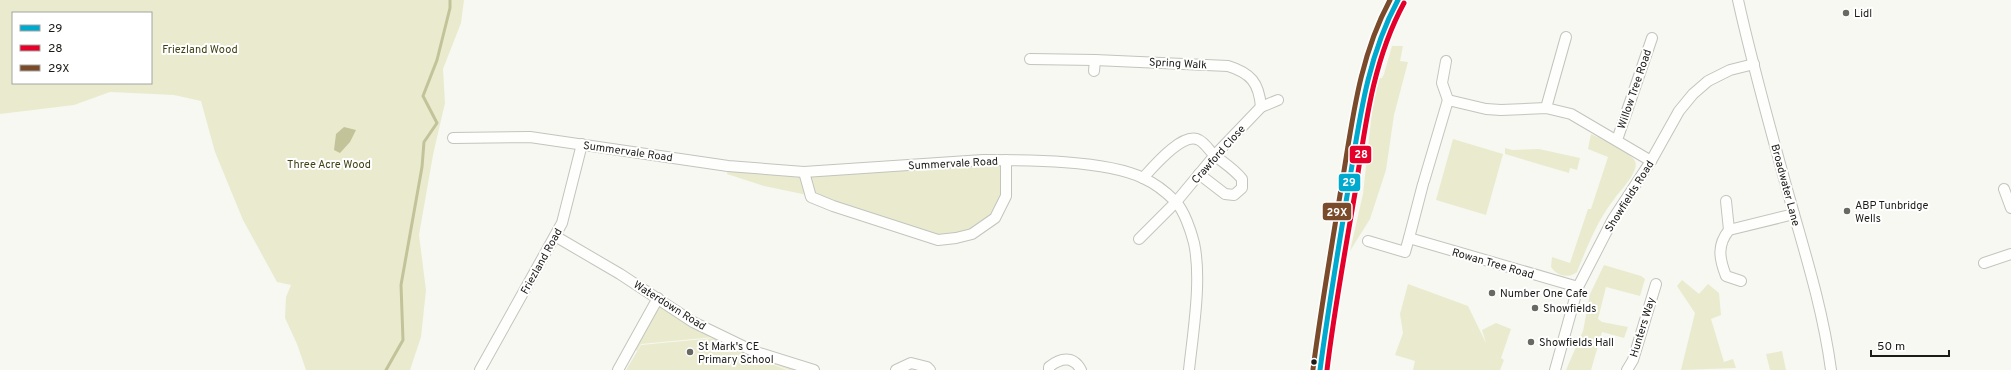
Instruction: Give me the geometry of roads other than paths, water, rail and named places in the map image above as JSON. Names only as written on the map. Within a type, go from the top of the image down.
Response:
[{"type":"highway","points":[[1320,370],[1362,107],[1379,37],[1398,0]]},
{"type":"street","name":"Broadwater Lane","points":[[1738,0],[1794,214],[1811,270],[1826,336],[1831,370]]},
{"type":"street","points":[[1546,108],[1566,37]]},
{"type":"street","name":"Willow Tree Road","points":[[1617,140],[1652,38]]},
{"type":"street","name":"Spring Walk","points":[[1030,59],[1095,60],[1228,66],[1243,70],[1254,82],[1260,94],[1261,107]]},
{"type":"street","points":[[1094,71],[1095,60]]},
{"type":"street","points":[[1368,241],[1405,252],[1448,100],[1442,83],[1446,61]]},
{"type":"street","name":"Showfields Road","points":[[1555,370],[1578,287],[1613,220],[1651,161],[1680,111],[1693,94],[1708,82],[1730,70],[1754,64]]},
{"type":"street","name":"Crawford Close","points":[[1139,239],[1176,202],[1215,155],[1261,107],[1278,100]]},
{"type":"street","name":"Willow Tree Road","points":[[1448,100],[1486,109],[1501,110],[1546,108],[1572,114],[1651,161]]},
{"type":"street","name":"Summervale Road","points":[[452,138],[530,137],[728,166],[804,172],[983,160],[1082,164],[1118,170],[1143,178],[1162,190],[1176,202],[1194,242],[1197,275],[1189,370]]},
{"type":"street","points":[[1143,178],[1180,142],[1190,138],[1198,139],[1235,171],[1242,179],[1242,188],[1234,195],[1225,194],[1199,174]]},
{"type":"street","name":"Friezland Road","points":[[480,370],[562,223],[582,144]]},
{"type":"street","name":"Summervale Road","points":[[804,172],[811,197],[833,206],[938,240],[972,234],[995,218],[1006,196],[1006,160]]},
{"type":"street","points":[[2004,189],[2011,208]]},
{"type":"street","points":[[1726,201],[1729,230]]},
{"type":"street","points":[[1741,281],[1726,276],[1721,264],[1719,248],[1723,238],[1729,230],[1794,214]]},
{"type":"street","name":"Waterdown Road","points":[[555,236],[658,298],[694,322],[753,352],[814,370]]},
{"type":"street","name":"Rowan Tree Road","points":[[1409,238],[1578,287]]},
{"type":"street","points":[[1984,263],[2011,254]]},
{"type":"street","name":"Hunters Way","points":[[1627,370],[1633,360],[1656,284]]},
{"type":"street","points":[[618,370],[658,298]]},
{"type":"street","points":[[1049,370],[1049,367],[1058,360],[1068,359],[1075,363],[1081,370]]},
{"type":"street","points":[[896,370],[911,363],[927,367],[930,370]]},
{"type":"waterway","points":[[386,370],[403,340],[401,285],[422,167],[424,142],[437,123],[423,96],[437,60],[450,8],[450,0]]},
{"type":"place","name":"Lidl","points":[[1846,13]]},
{"type":"place","name":"ABP Tunbridge Wells","points":[[1847,211]]},
{"type":"place","name":"Number One Cafe","points":[[1492,293]]},
{"type":"place","name":"Showfields","points":[[1535,308]]},
{"type":"place","name":"Showfields Hall","points":[[1531,342]]},
{"type":"place","name":"St Mark's CE Primary School","points":[[690,352]]},
{"type":"park label","name":"Friezland Wood","points":[[200,49]]},
{"type":"park label","name":"Three Acre Wood","points":[[329,164]]}]
